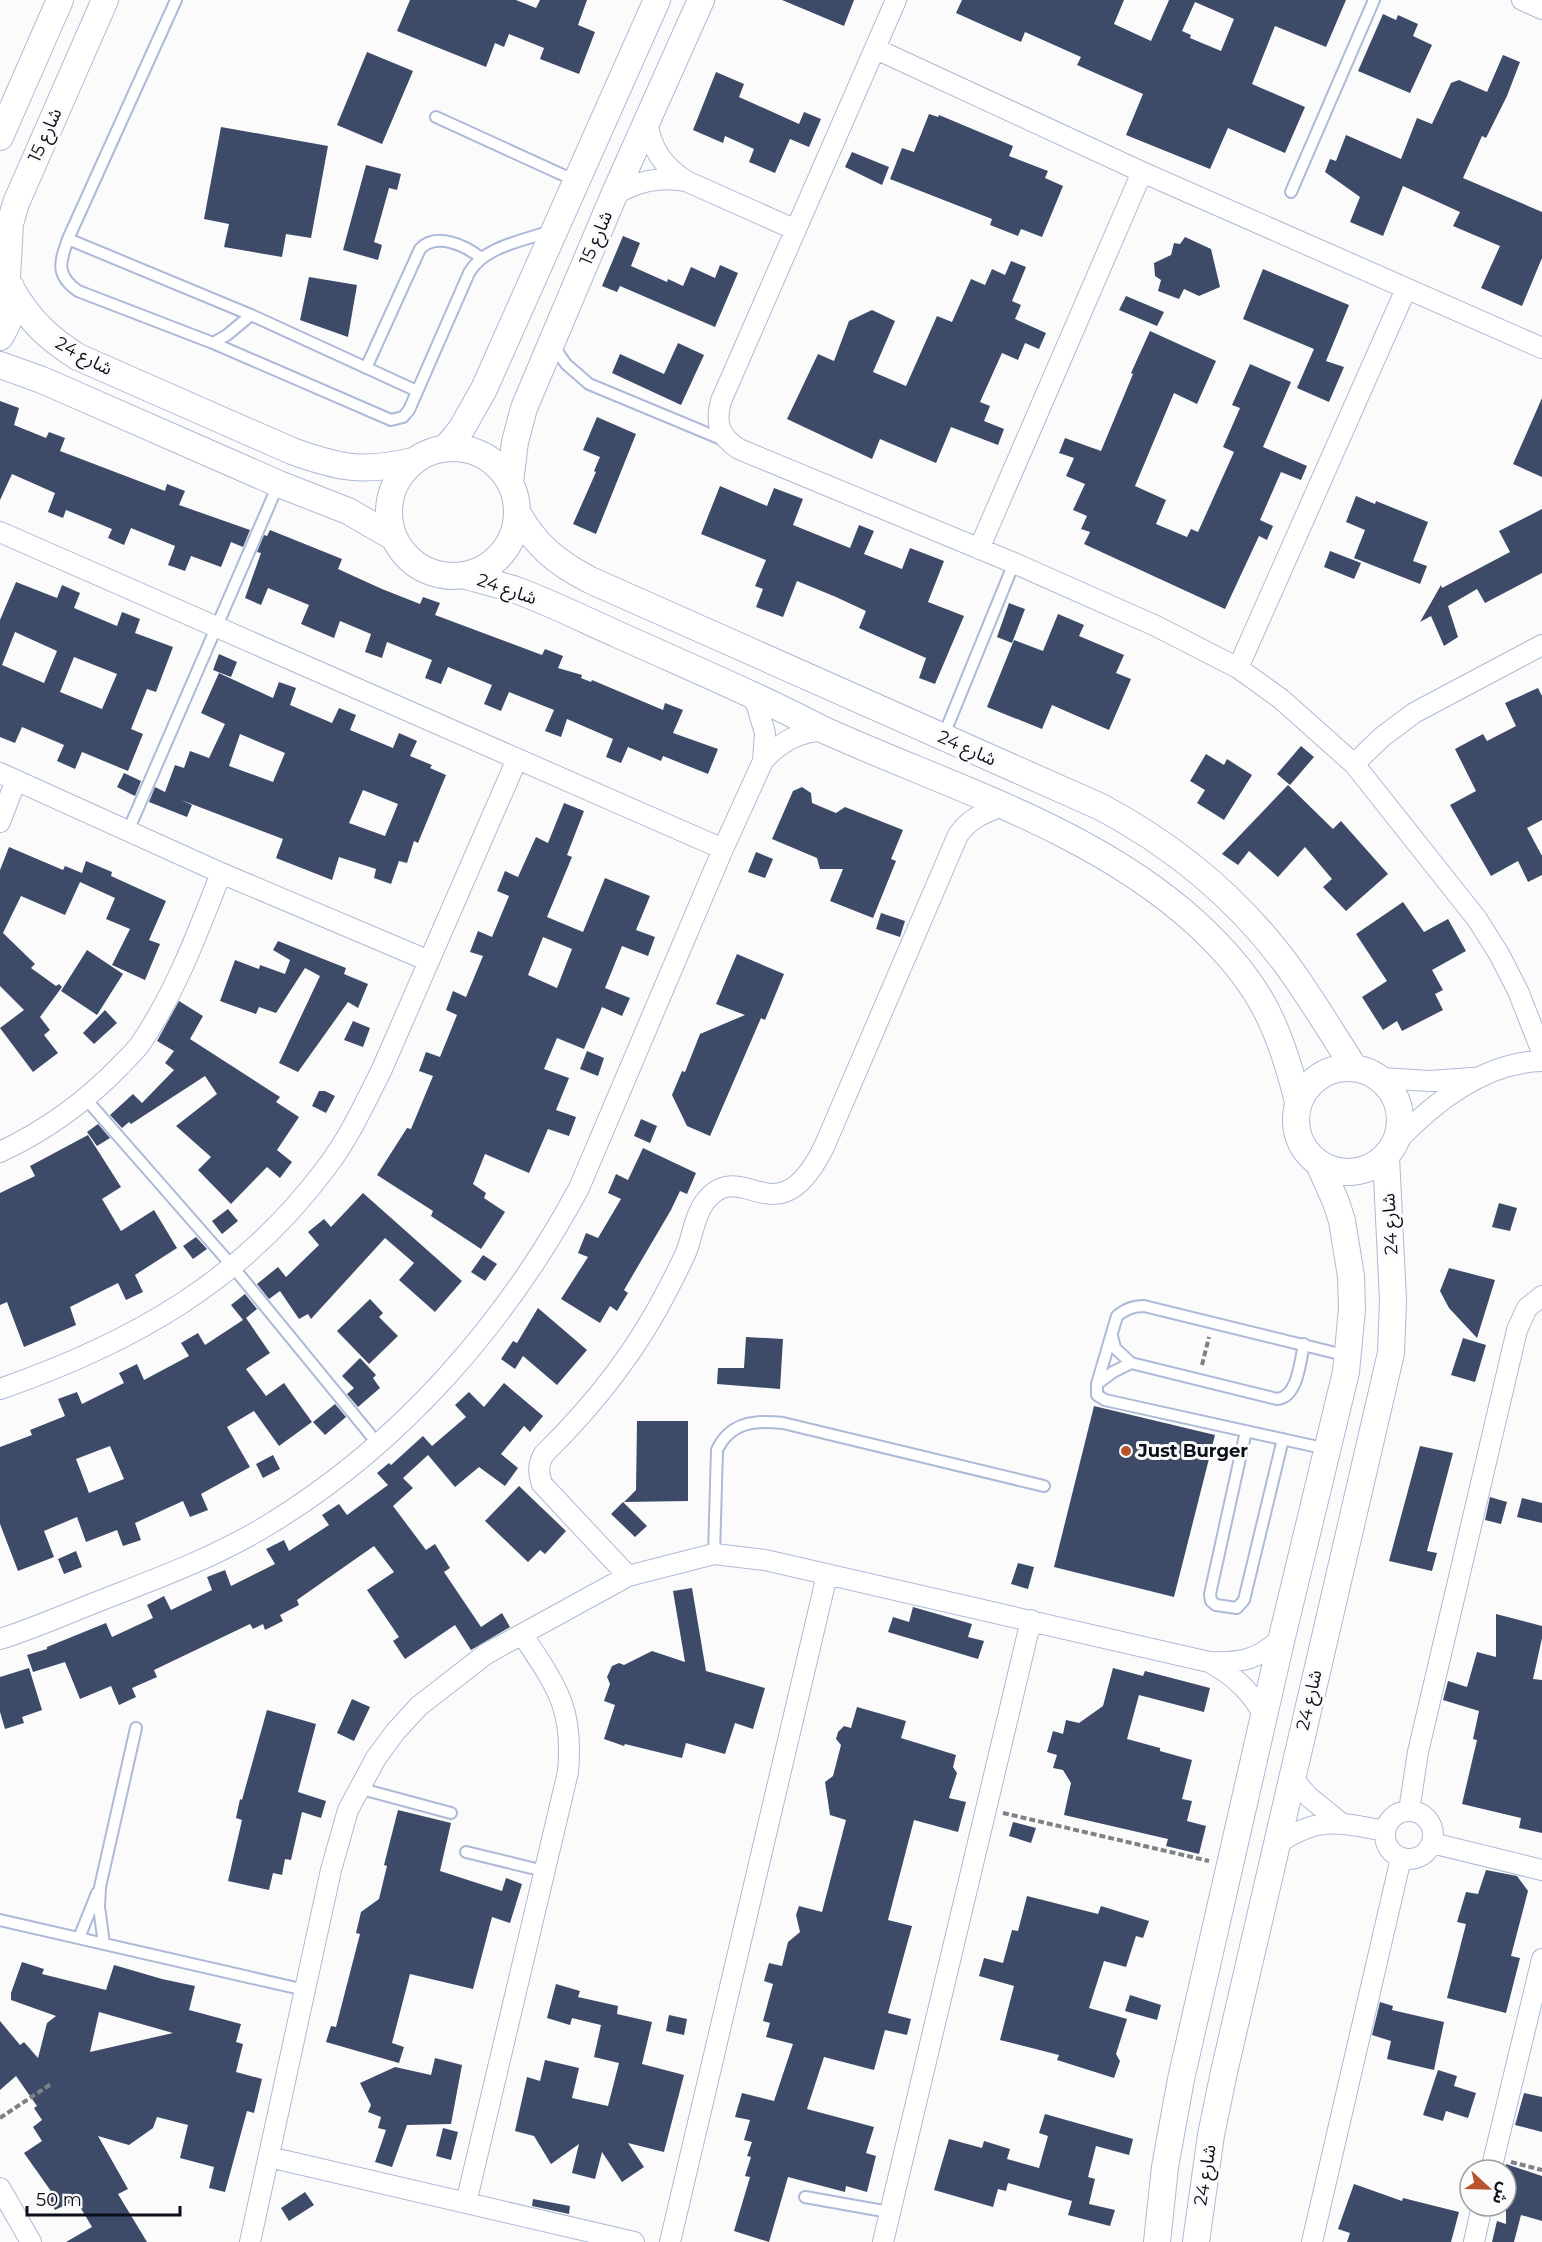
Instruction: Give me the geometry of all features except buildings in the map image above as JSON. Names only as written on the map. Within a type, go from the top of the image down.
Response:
[{"type":"street","name":"شارع 15","points":[[0,337],[11,314],[6,277],[10,225],[16,202],[105,0]]},
{"type":"street","points":[[446,448],[462,428],[484,389],[657,0]]},
{"type":"street","name":"شارع 15","points":[[510,482],[518,425],[614,195],[701,0]]},
{"type":"street","points":[[896,0],[722,401],[718,415],[720,429],[727,441],[739,449],[1014,563],[1156,626],[1238,668],[1308,721],[1354,764],[1476,919],[1499,954],[1518,991],[1542,1052]]},
{"type":"street","points":[[1522,0],[1542,9]]},
{"type":"street","points":[[0,137],[55,4]]},
{"type":"street","points":[[876,49],[1142,172],[1542,348]]},
{"type":"street","points":[[647,121],[655,150],[663,163],[686,182]]},
{"type":"street","points":[[979,549],[1142,172]]},
{"type":"street","points":[[614,195],[636,183],[674,179],[686,182],[796,230]]},
{"type":"street","name":"شارع 24","points":[[6,277],[25,313],[41,330],[78,357],[292,451],[326,463],[358,469],[391,467],[413,461]]},
{"type":"street","points":[[1238,668],[1406,289]]},
{"type":"street","name":"شارع 24","points":[[0,365],[42,380],[279,484],[348,511],[393,537]]},
{"type":"street","points":[[446,448],[465,449],[483,455],[498,466],[510,482],[515,496],[517,512],[514,534],[503,553],[486,567],[466,576],[448,577],[415,565],[402,553],[393,537],[389,521],[389,504],[393,488],[401,473],[413,461],[428,452],[446,448]]},
{"type":"street","name":"شارع 24","points":[[517,512],[528,532],[541,547],[572,571],[1130,822],[1185,859],[1234,902],[1297,978],[1354,1067]]},
{"type":"street","points":[[0,532],[723,849]]},
{"type":"street","name":"شارع 24","points":[[466,576],[533,597],[751,694],[825,730],[1002,806],[1114,861],[1170,900],[1220,946],[1253,986],[1275,1025],[1289,1062],[1298,1102]]},
{"type":"street","points":[[1354,764],[1382,737],[1414,714],[1542,645]]},
{"type":"street","points":[[0,1639],[214,1554],[267,1526],[317,1493],[378,1444],[415,1409],[488,1329],[523,1282],[555,1233],[579,1188],[723,849],[763,761],[765,747],[763,726],[758,706],[751,694]]},
{"type":"street","points":[[763,761],[784,741],[797,735],[825,730]]},
{"type":"street","points":[[0,1389],[113,1343],[162,1317],[201,1292],[233,1267],[292,1211],[327,1167],[357,1120],[382,1069],[517,759]]},
{"type":"street","points":[[0,822],[8,776],[221,873],[429,961]]},
{"type":"street","points":[[628,1576],[542,1484],[538,1468],[540,1461],[603,1389],[650,1323],[686,1252],[700,1212],[711,1195],[729,1186],[740,1186],[764,1194],[780,1194],[796,1186],[811,1170],[824,1147],[958,835],[963,827],[978,815],[1002,806]]},
{"type":"street","points":[[0,1152],[58,1120],[140,1046],[166,1003],[187,960],[221,873]]},
{"type":"street","points":[[1391,1149],[1400,1125],[1399,1108],[1392,1091],[1381,1078],[1354,1067],[1340,1068],[1326,1071],[1305,1089],[1298,1102],[1295,1119],[1298,1137],[1306,1152],[1319,1164],[1347,1173],[1368,1168],[1391,1149],[1442,1100],[1480,1077],[1518,1062],[1542,1061]]},
{"type":"street","points":[[1381,1078],[1430,1081],[1480,1077]]},
{"type":"street","name":"شارع 24","points":[[1196,2242],[1211,2135],[1391,1353],[1393,1300],[1391,1149]]},
{"type":"street","points":[[1157,2242],[1165,2167],[1173,2123],[1282,1637],[1348,1356],[1352,1309],[1351,1276],[1336,1202],[1319,1164]]},
{"type":"street","points":[[1409,1811],[1418,1752],[1517,1330],[1527,1308],[1542,1296]]},
{"type":"street","points":[[250,2242],[339,1840],[348,1810],[358,1788],[396,1731],[419,1706],[486,1654],[628,1576],[714,1554],[765,1560],[1209,1662],[1227,1671],[1242,1684],[1257,1703],[1264,1717]]},
{"type":"street","points":[[670,2242],[827,1575]]},
{"type":"street","points":[[883,2242],[1031,1620]]},
{"type":"street","points":[[466,2203],[568,1772],[569,1729],[565,1708],[557,1688],[522,1634]]},
{"type":"street","points":[[1209,1662],[1242,1661],[1257,1657],[1270,1649],[1282,1637]]},
{"type":"street","points":[[1292,1777],[1309,1797],[1341,1823]]},
{"type":"street","points":[[1409,1811],[1421,1814],[1430,1824],[1432,1843],[1419,1857],[1401,1858],[1390,1851],[1384,1838],[1385,1831],[1390,1819],[1409,1811]]},
{"type":"street","points":[[1276,1845],[1313,1826],[1341,1823],[1385,1831]]},
{"type":"street","points":[[1432,1843],[1542,1870]]},
{"type":"street","points":[[1312,2242],[1401,1858]]},
{"type":"street","points":[[1493,2158],[1542,1959]]},
{"type":"street","points":[[269,2157],[634,2242]]},
{"type":"street","points":[[0,2187],[31,2242]]},
{"type":"street","points":[[1474,2242],[1479,2218]]},
{"type":"lane","points":[[176,0],[60,260],[65,280],[78,291],[213,343],[391,420],[406,414],[469,273],[481,258],[556,229]]},
{"type":"lane","points":[[1291,192],[1374,0]]},
{"type":"lane","points":[[436,117],[577,181]]},
{"type":"lane","points":[[68,239],[251,315],[417,391]]},
{"type":"lane","points":[[366,368],[420,249],[424,245],[440,240],[467,249],[481,258]]},
{"type":"lane","points":[[213,343],[251,315]]},
{"type":"lane","points":[[552,344],[566,364],[589,384],[727,441]]},
{"type":"lane","points":[[128,831],[279,484]]},
{"type":"lane","points":[[943,737],[1014,563]]},
{"type":"lane","points":[[85,1098],[233,1267],[378,1444]]},
{"type":"lane","points":[[1327,1449],[1105,1400],[1097,1395],[1097,1384],[1117,1317],[1125,1310],[1144,1306],[1348,1356]]},
{"type":"lane","points":[[1111,1334],[1115,1348],[1131,1363],[1283,1399],[1292,1390],[1304,1344]]},
{"type":"lane","points":[[1097,1384],[1113,1372],[1131,1363]]},
{"type":"lane","points":[[714,1554],[717,1450],[732,1429],[754,1422],[783,1423],[1044,1486]]},
{"type":"lane","points":[[1246,1431],[1210,1594],[1211,1601],[1216,1605],[1237,1608],[1244,1600],[1283,1439]]},
{"type":"lane","points":[[79,1938],[100,1887],[136,1728]]},
{"type":"lane","points":[[358,1788],[451,1813]]},
{"type":"lane","points":[[466,1852],[544,1871]]},
{"type":"lane","points":[[100,1887],[99,1907],[104,1944]]},
{"type":"lane","points":[[0,1920],[305,1990]]},
{"type":"lane","points":[[805,2197],[889,2212]]},
{"type":"path","points":[[985,1809],[1230,1866]]},
{"type":"path","points":[[0,2118],[51,2084]]},
{"type":"path","points":[[1518,2167],[1542,2170]]},
{"type":"place","name":"Just Burger","points":[[1126,1451]]}]
